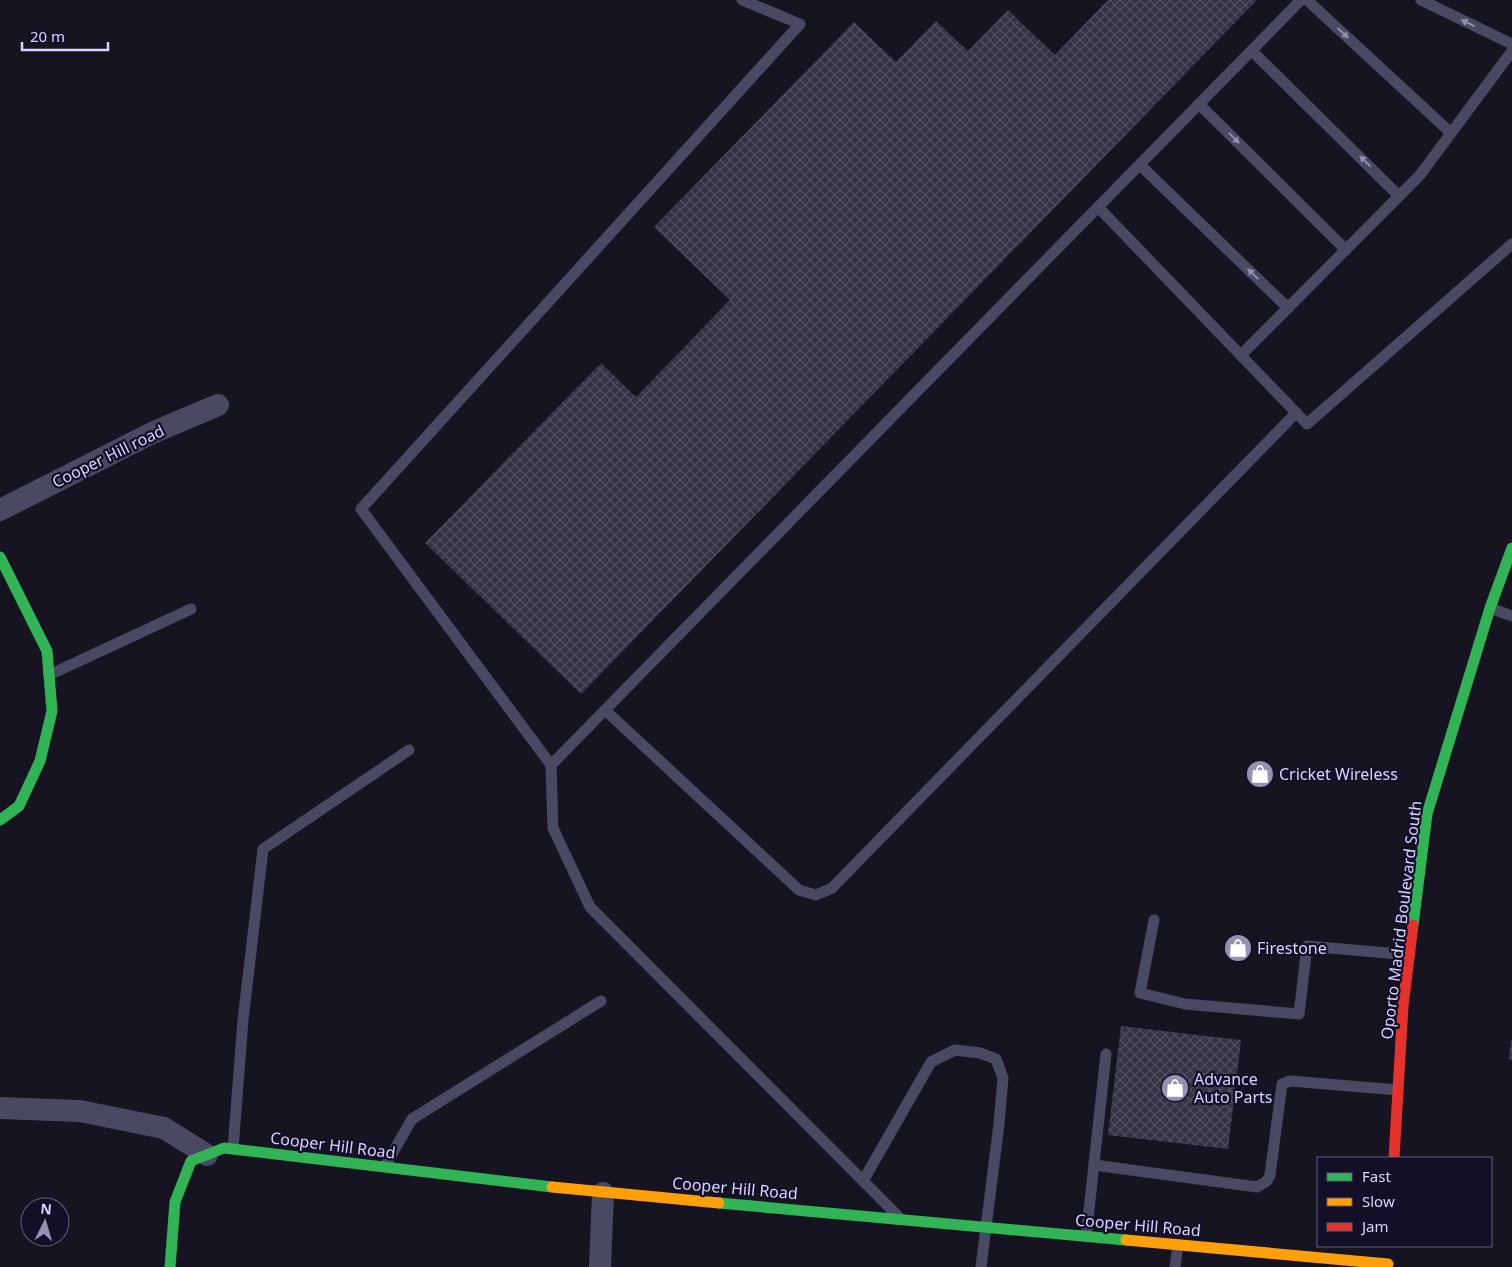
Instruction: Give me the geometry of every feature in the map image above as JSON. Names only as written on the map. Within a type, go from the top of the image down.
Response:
[{"type":"street","name":"Cooper Hill road","points":[[0,510],[152,433],[218,405]]},
{"type":"street","name":"Oporto Madrid Boulevard South","points":[[1394,1157],[1403,1006],[1428,814],[1490,608],[1512,548]]},
{"type":"street","points":[[0,557],[47,651],[52,712],[40,760],[19,806],[0,820]]},
{"type":"street","points":[[0,1108],[80,1110],[164,1128],[207,1155]]},
{"type":"street","name":"Cooper Hill Road","points":[[170,1267],[175,1202],[190,1161],[224,1148],[604,1192],[1178,1245],[1239,1255],[1388,1262]]},
{"type":"street","points":[[600,1267],[604,1192]]},
{"type":"lane","points":[[742,0],[800,24],[361,510],[550,765],[553,828],[590,907],[902,1220]]},
{"type":"lane","points":[[550,765],[1301,0]]},
{"type":"lane","points":[[1307,0],[1451,133]]},
{"type":"lane","points":[[1421,0],[1512,44]]},
{"type":"lane","points":[[1252,50],[1399,196]]},
{"type":"lane","points":[[1241,356],[1420,175],[1512,51]]},
{"type":"lane","points":[[1199,104],[1346,250]]},
{"type":"lane","points":[[1140,165],[1288,308]]},
{"type":"lane","points":[[1098,207],[1307,424],[1512,244]]},
{"type":"lane","points":[[605,710],[799,890],[816,895],[832,888],[1296,413]]},
{"type":"lane","points":[[1490,608],[1512,616]]},
{"type":"lane","points":[[49,676],[190,609]]},
{"type":"lane","points":[[233,1149],[243,1020],[263,849],[409,750]]},
{"type":"lane","points":[[1154,920],[1140,993],[1185,1004],[1299,1014],[1307,946],[1410,955]]},
{"type":"lane","points":[[384,1168],[412,1119],[601,1002]]},
{"type":"lane","points":[[863,1181],[931,1062],[955,1050],[980,1053],[996,1059],[1003,1078],[1000,1124],[981,1267]]},
{"type":"lane","points":[[1086,1237],[1106,1054]]},
{"type":"lane","points":[[1094,1165],[1257,1187],[1267,1181],[1270,1174],[1282,1084],[1290,1081],[1398,1090]]},
{"type":"lane","points":[[1175,1267],[1178,1245]]},
{"type":"building","points":[[1108,0],[1257,0],[581,694],[425,543],[601,363],[636,397],[730,300],[654,227],[854,22],[896,62],[936,21],[968,51],[1008,10],[1055,55]]},
{"type":"building","name":"Advance Auto Parts","points":[[1121,1026],[1241,1040],[1228,1149],[1108,1135]]},
{"type":"building","points":[[1512,1041],[1512,1060],[1509,1059]]},
{"type":"traffic: fast","points":[[1413,925],[1427,814],[1490,608],[1512,548]]},
{"type":"traffic: fast","points":[[0,557],[47,651],[52,711],[40,761],[19,806],[0,820]]},
{"type":"traffic: fast","points":[[170,1267],[175,1202],[191,1161],[224,1148],[552,1187]]},
{"type":"traffic: fast","points":[[719,1203],[1126,1240]]},
{"type":"traffic: slow","points":[[552,1187],[719,1203]]},
{"type":"traffic: slow","points":[[1126,1240],[1388,1264]]},
{"type":"traffic: jam","points":[[1394,1157],[1403,1006],[1413,925]]},
{"type":"place","name":"Cricket Wireless","points":[[1260,774]]},
{"type":"place","name":"Firestone","points":[[1238,948]]},
{"type":"place","name":"Advance Auto Parts","points":[[1175,1088]]}]
